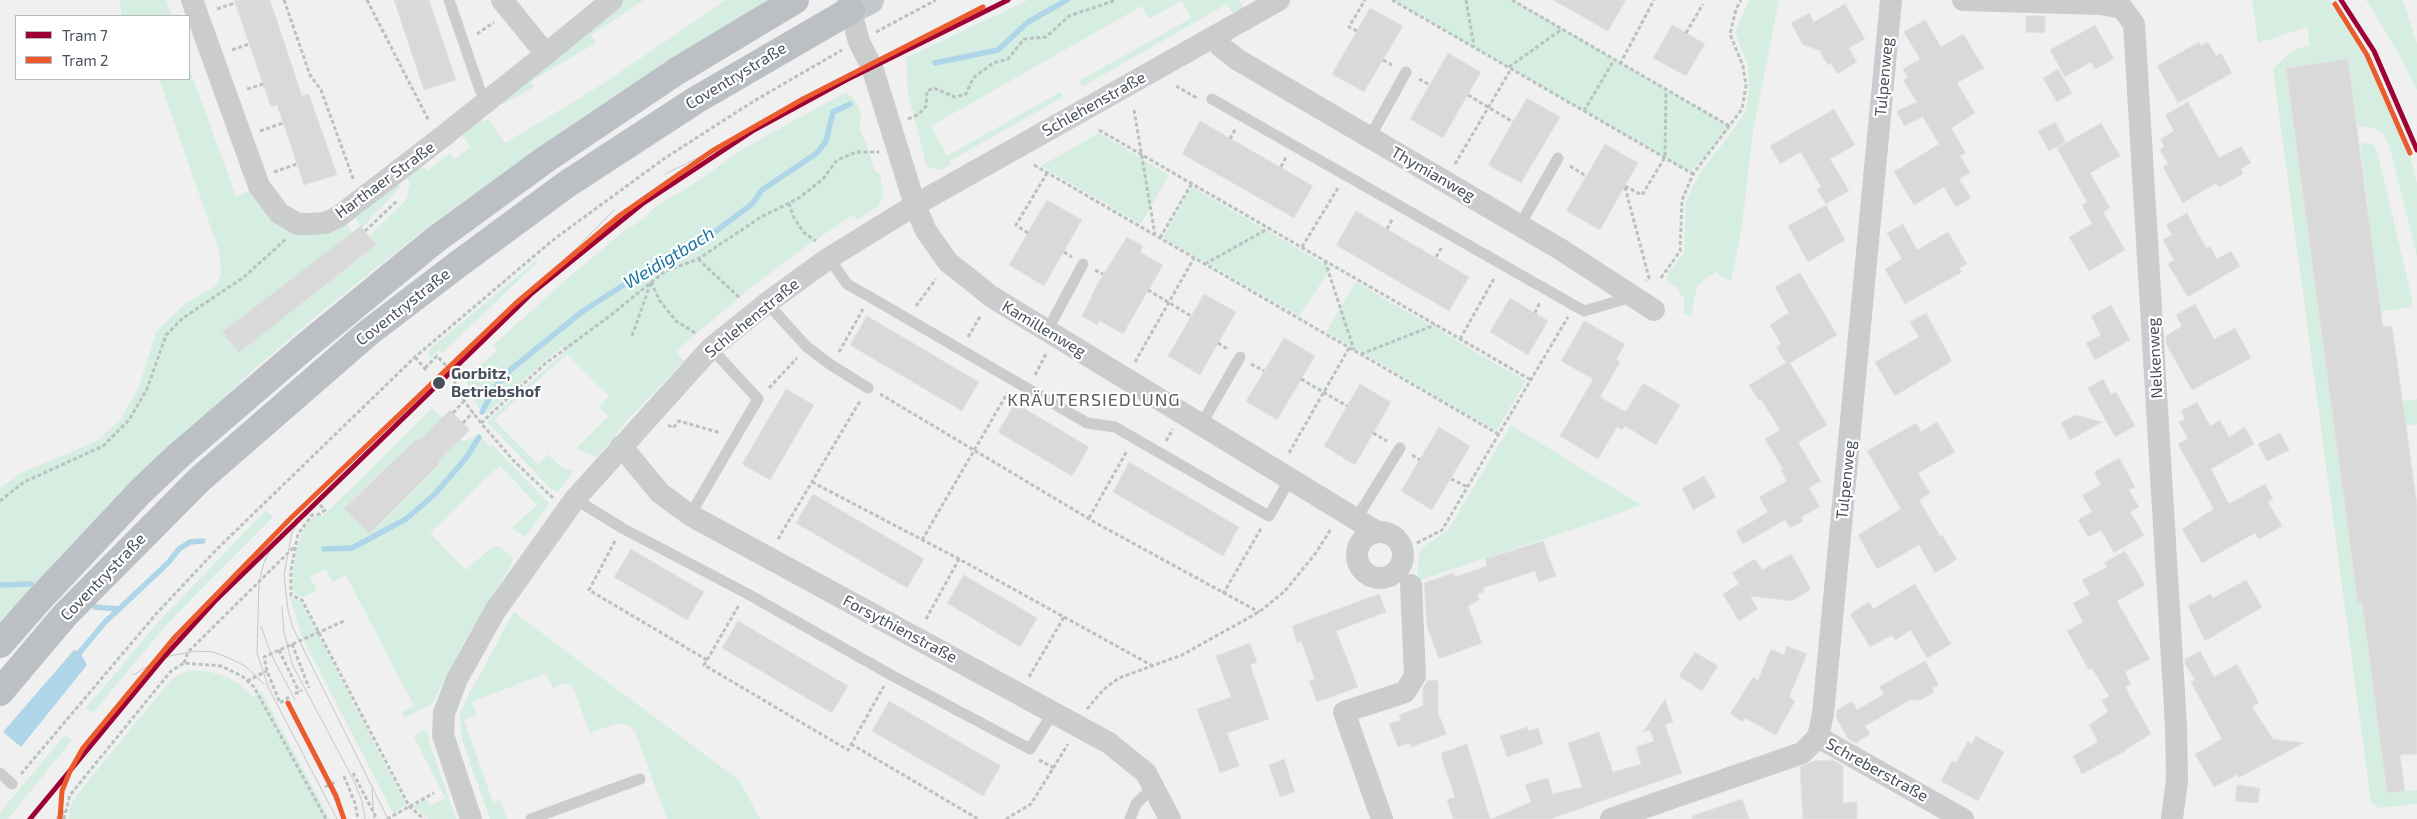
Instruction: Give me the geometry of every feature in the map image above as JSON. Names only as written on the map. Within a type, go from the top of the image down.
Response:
[{"type":"highway","name":"Coventrystraße","points":[[0,644],[141,491],[172,462],[307,345],[420,252],[554,153],[677,71],[795,0]]},
{"type":"highway","name":"Coventrystraße","points":[[0,692],[65,615],[200,479],[368,334],[457,264],[567,184],[696,100],[856,3]]},
{"type":"street","points":[[192,0],[259,186],[279,213],[298,224]]},
{"type":"street","points":[[502,0],[546,54]]},
{"type":"street","name":"Harthaer Straße","points":[[298,224],[325,223],[338,217],[612,0]]},
{"type":"street","name":"Schlehenstraße","points":[[471,819],[443,735],[444,713],[457,679],[495,611],[571,505],[621,446],[711,348],[760,308],[829,258],[914,205],[1279,0]]},
{"type":"street","name":"Tulpenweg","points":[[1818,737],[1823,714],[1831,637],[1891,0]]},
{"type":"street","name":"Nelkenweg","points":[[1963,0],[2101,4],[2122,8],[2134,24],[2176,726],[2177,780],[2172,819]]},
{"type":"street","name":"Kamillenweg","points":[[856,3],[860,42],[879,90],[914,205],[926,231],[948,262],[992,297],[1201,425],[1288,469],[1349,515],[1377,532]]},
{"type":"street","name":"Thymianweg","points":[[1214,37],[1220,46],[1238,60],[1520,225],[1654,310]]},
{"type":"street","name":"Forsythienstraße","points":[[621,446],[660,493],[690,515],[1109,743],[1129,757],[1146,773],[1156,788],[1170,819]]},
{"type":"street","points":[[1382,819],[1344,712],[1405,692],[1415,676],[1410,585]]},
{"type":"street","points":[[1611,819],[1802,752],[1818,737]]},
{"type":"street","name":"Schreberstraße","points":[[1818,737],[1963,819]]},
{"type":"lane","points":[[449,0],[480,90],[488,100]]},
{"type":"lane","points":[[1370,137],[1406,72]]},
{"type":"lane","points":[[1212,99],[1584,311],[1633,297]]},
{"type":"lane","points":[[1520,225],[1558,158]]},
{"type":"lane","points":[[829,258],[848,284],[870,297],[1087,423],[1115,427],[1268,516],[1288,469]]},
{"type":"lane","points":[[1051,333],[1083,264]]},
{"type":"lane","points":[[760,308],[831,365],[868,388]]},
{"type":"lane","points":[[690,515],[758,400],[711,348]]},
{"type":"lane","points":[[1201,425],[1240,357]]},
{"type":"lane","points":[[1349,515],[1400,448]]},
{"type":"lane","points":[[571,505],[622,528],[1030,749],[1054,712]]},
{"type":"lane","points":[[0,773],[12,784]]},
{"type":"lane","points":[[531,819],[640,779]]},
{"type":"lane","points":[[1130,819],[1136,804],[1156,788]]},
{"type":"path","points":[[284,0],[310,75],[321,90],[357,188]]},
{"type":"path","points":[[367,0],[433,128]]},
{"type":"path","points":[[883,28],[928,2],[936,0]]},
{"type":"path","points":[[889,127],[919,114],[926,106],[927,91],[934,88],[955,97],[966,94],[973,78],[993,63],[1008,59],[1024,39],[1046,37],[1068,16],[1116,0]]},
{"type":"path","points":[[1357,31],[1349,27],[1365,0]]},
{"type":"path","points":[[1392,0],[1693,174]]},
{"type":"path","points":[[1466,0],[1474,47]]},
{"type":"path","points":[[1512,0],[1731,127]]},
{"type":"path","points":[[1620,64],[1654,0]]},
{"type":"path","points":[[1661,278],[1680,251],[1682,200],[1693,174],[1705,155],[1731,127],[1742,109],[1746,86],[1743,66],[1730,34],[1736,9],[1741,0]]},
{"type":"path","points":[[222,8],[235,3]]},
{"type":"path","points":[[1686,33],[1703,4]]},
{"type":"path","points":[[1452,169],[1510,68],[1562,29]]},
{"type":"path","points":[[237,48],[249,44]]},
{"type":"path","points":[[12,784],[163,606],[312,455],[415,357],[553,240],[665,158],[754,101],[837,53]]},
{"type":"path","points":[[1584,111],[1614,60]]},
{"type":"path","points":[[249,88],[263,84]]},
{"type":"path","points":[[1649,278],[1625,186],[1642,195],[1665,158],[1666,90]]},
{"type":"path","points":[[1468,95],[1513,122]]},
{"type":"path","points":[[1134,110],[1155,235]]},
{"type":"path","points":[[254,134],[283,123]]},
{"type":"path","points":[[1099,130],[1531,380]]},
{"type":"path","points":[[482,423],[546,363],[612,315],[664,272],[698,259],[761,217],[789,203],[823,179],[837,160],[856,152],[875,153],[896,148]]},
{"type":"path","points":[[268,174],[297,164]]},
{"type":"path","points":[[1034,165],[1500,435]]},
{"type":"path","points":[[1028,233],[1016,225],[1047,173]]},
{"type":"path","points":[[1302,247],[1342,182]]},
{"type":"path","points":[[1160,238],[1192,183]]},
{"type":"path","points":[[789,203],[793,216],[803,232],[815,240],[829,258]]},
{"type":"path","points":[[0,501],[24,482],[103,446],[129,420],[147,389],[166,335],[182,318],[244,277],[294,233],[298,224]]},
{"type":"path","points":[[1205,264],[1268,228]]},
{"type":"path","points":[[1133,366],[1194,258]]},
{"type":"path","points":[[698,259],[737,293],[760,308]]},
{"type":"path","points":[[1325,261],[1354,351]]},
{"type":"path","points":[[1460,339],[1498,272]]},
{"type":"path","points":[[632,336],[651,282]]},
{"type":"path","points":[[651,282],[660,301],[676,321],[696,334],[711,348]]},
{"type":"path","points":[[926,291],[931,286]]},
{"type":"path","points":[[1148,290],[1191,316]]},
{"type":"path","points":[[843,343],[870,297]]},
{"type":"path","points":[[1535,313],[1543,298]]},
{"type":"path","points":[[1417,543],[1442,530],[1500,435],[1569,314]]},
{"type":"path","points":[[1360,354],[1435,325]]},
{"type":"path","points":[[1028,389],[1051,333]]},
{"type":"path","points":[[758,400],[807,347]]},
{"type":"path","points":[[1288,469],[1325,393],[1350,348]]},
{"type":"path","points":[[415,357],[425,369],[436,356],[457,377],[454,380]]},
{"type":"path","points":[[451,376],[464,402],[514,461],[571,505]]},
{"type":"path","points":[[1301,380],[1347,406]]},
{"type":"path","points":[[868,388],[1089,518],[1223,594],[1259,612]]},
{"type":"path","points":[[922,540],[1005,396]]},
{"type":"path","points":[[453,413],[464,402]]},
{"type":"path","points":[[767,558],[854,411]]},
{"type":"path","points":[[463,423],[473,412]]},
{"type":"path","points":[[652,412],[672,428],[679,421],[736,437]]},
{"type":"path","points":[[1089,518],[1121,461]]},
{"type":"path","points":[[1451,479],[1468,488]]},
{"type":"path","points":[[812,482],[960,559],[1150,665]]},
{"type":"path","points":[[320,505],[325,510],[320,514],[312,515],[302,527],[295,546],[291,570],[291,595],[302,600],[409,806],[424,819]]},
{"type":"path","points":[[1085,712],[1104,689],[1119,678],[1150,665],[1182,655],[1259,612],[1284,592],[1349,515]]},
{"type":"path","points":[[622,528],[589,590],[707,660]]},
{"type":"path","points":[[1223,594],[1261,529]]},
{"type":"path","points":[[184,663],[188,652],[295,546]]},
{"type":"path","points":[[915,638],[960,559]]},
{"type":"path","points":[[1019,694],[1064,617]]},
{"type":"path","points":[[732,618],[704,665],[848,750],[880,693]]},
{"type":"path","points":[[289,697],[280,703],[267,671],[264,657],[344,621]]},
{"type":"path","points":[[292,644],[309,688]]},
{"type":"path","points":[[279,650],[299,692]]},
{"type":"path","points":[[57,819],[64,810],[70,794],[171,671],[184,663],[221,666],[247,681],[254,688],[326,819]]},
{"type":"path","points":[[247,681],[267,671]]},
{"type":"path","points":[[1006,819],[1031,804],[1073,735]]},
{"type":"path","points":[[851,744],[978,819]]},
{"type":"path","points":[[353,773],[377,819]]},
{"type":"path","points":[[344,776],[355,803],[358,819]]},
{"type":"path","points":[[325,787],[335,782]]},
{"type":"path","points":[[329,785],[344,819]]},
{"type":"path","points":[[387,819],[395,817],[409,806],[434,793]]},
{"type":"path","points":[[64,810],[64,819]]},
{"type":"green space","points":[[119,0],[166,0],[172,15],[122,15]]},
{"type":"green space","points":[[623,0],[644,0],[591,35],[596,43],[531,81],[534,87],[504,104],[499,104]]},
{"type":"green space","points":[[726,0],[765,0],[764,4],[673,58],[571,125],[421,232],[315,317],[252,371],[111,505],[60,556],[0,628],[0,488],[19,474],[97,441],[121,419],[139,387],[156,332],[185,304],[217,285],[221,271],[219,251],[159,80],[190,80],[190,71],[236,196],[251,191],[269,218],[345,222],[353,233],[223,332],[239,353],[376,245],[369,236],[406,200],[410,184],[406,177],[421,165],[427,171],[450,153],[455,159],[470,147],[461,133],[481,118],[484,122],[488,119],[505,143],[598,87]]},
{"type":"green space","points":[[1028,0],[1239,0],[1244,8],[1233,14],[1227,4],[1082,87],[1079,81],[1191,18],[1182,1],[1149,19],[1142,6],[931,126],[947,156],[1060,92],[1063,97],[950,161],[951,164],[941,170],[930,168],[926,164],[908,94],[906,58]]},
{"type":"green space","points":[[1392,0],[1513,0],[1731,127],[1690,172]]},
{"type":"green space","points":[[1749,0],[1779,0],[1753,131],[1741,233],[1731,282],[1715,272],[1697,285],[1691,316],[1684,314],[1684,299],[1676,287],[1667,282],[1668,273],[1684,252],[1686,202],[1692,188],[1701,171],[1732,132],[1746,110],[1749,86],[1748,66],[1735,33]]},
{"type":"green space","points":[[2252,0],[2330,0],[2351,30],[2387,94],[2409,152],[2417,183],[2417,257],[2389,145],[2384,135],[2373,128],[2357,126],[2348,59],[2286,68],[2308,219],[2369,211],[2360,143],[2372,144],[2377,151],[2413,303],[2411,307],[2381,311],[2370,235],[2333,410],[2417,399],[2417,424],[2354,433],[2359,603],[2388,599],[2365,625],[2387,793],[2417,790],[2417,804],[2380,808],[2371,803],[2273,69],[2289,54],[2299,48],[2309,46],[2308,27],[2258,43]]},
{"type":"green space","points":[[2366,0],[2403,0],[2417,44],[2417,90],[2394,45]]},
{"type":"green space","points":[[846,92],[857,102],[861,115],[859,128],[865,140],[874,169],[880,175],[883,191],[882,200],[877,207],[857,220],[854,214],[808,245],[750,288],[676,351],[684,361],[630,417],[597,457],[576,449],[608,417],[599,407],[609,396],[567,354],[494,420],[538,464],[548,454],[561,467],[574,471],[557,492],[549,487],[487,422],[565,351],[561,347],[486,414],[481,411],[474,399],[465,377],[497,351],[493,345],[575,272],[623,232],[645,218],[656,206],[693,184],[743,149]]},
{"type":"green space","points":[[1099,133],[1169,175],[1141,224],[1041,166]]},
{"type":"green space","points":[[398,182],[400,187],[362,228],[354,216]]},
{"type":"green space","points":[[1192,187],[1331,268],[1299,316],[1163,238]]},
{"type":"green space","points":[[537,260],[537,263],[442,353],[439,350],[431,358],[428,357],[430,349]]},
{"type":"green space","points":[[1356,282],[1526,381],[1496,431],[1326,332]]},
{"type":"green space","points":[[432,408],[442,418],[421,439],[416,439],[345,509],[368,534],[439,464],[439,460],[461,439],[464,441],[477,436],[481,437],[490,447],[493,445],[549,504],[525,537],[512,528],[537,505],[500,465],[430,533],[466,570],[493,546],[501,547],[512,557],[513,562],[463,644],[432,704],[404,718],[402,712],[414,706],[346,575],[333,582],[326,569],[310,577],[317,590],[304,597],[293,593],[293,572],[296,550],[305,527],[314,516],[323,516]]},
{"type":"green space","points":[[1511,425],[1641,505],[1417,581],[1419,555],[1422,548],[1448,530]]},
{"type":"green space","points":[[266,510],[273,517],[166,625],[93,713],[86,708],[160,620]]},
{"type":"green space","points":[[290,597],[301,601],[406,805],[393,813],[302,637]]},
{"type":"green space","points":[[514,612],[740,781],[760,819],[667,819],[635,731],[628,725],[618,723],[590,733],[572,685],[564,683],[553,688],[546,673],[472,702],[477,715],[464,720],[493,802],[500,800],[507,819],[490,819],[462,740],[460,715],[468,696]]},
{"type":"green space","points":[[189,670],[207,671],[227,677],[238,683],[253,697],[261,691],[330,819],[69,819],[70,806],[83,787],[172,679]]},
{"type":"green space","points":[[421,731],[428,732],[430,744],[456,819],[429,819],[413,806],[427,799],[430,806],[445,798],[414,737]]},
{"type":"green space","points":[[65,735],[72,740],[8,819],[0,819],[0,812]]},
{"type":"water","points":[[74,650],[80,652],[87,665],[21,747],[3,732]]},
{"type":"building","points":[[234,0],[270,0],[302,96],[309,94],[337,175],[304,185],[277,105],[271,107]]},
{"type":"building","points":[[394,0],[429,0],[456,80],[424,90]]},
{"type":"building","points":[[1553,0],[1626,0],[1608,31]]},
{"type":"building","points":[[1845,4],[1865,39],[1849,48],[1857,62],[1837,74],[1831,63],[1828,65],[1819,50],[1803,45],[1791,23],[1809,13],[1814,22]]},
{"type":"building","points":[[1370,8],[1403,26],[1364,92],[1332,74]]},
{"type":"building","points":[[2026,16],[2045,16],[2045,33],[2026,32]]},
{"type":"building","points":[[1925,20],[1941,47],[1963,34],[1984,68],[1957,83],[1975,113],[1951,128],[1966,153],[1960,156],[1970,173],[1959,179],[1971,198],[1956,207],[1944,187],[1914,205],[1894,172],[1939,144],[1923,117],[1904,126],[1897,111],[1917,102],[1903,80],[1908,78],[1903,69],[1920,59],[1904,32]]},
{"type":"building","points":[[1672,25],[1705,44],[1686,76],[1653,58]]},
{"type":"building","points":[[2095,25],[2114,59],[2095,69],[2091,62],[2065,77],[2050,50]]},
{"type":"building","points":[[2199,42],[2201,46],[2208,42],[2216,56],[2221,53],[2232,73],[2178,103],[2157,66]]},
{"type":"building","points":[[1448,53],[1481,72],[1443,138],[1410,119]]},
{"type":"building","points":[[2348,59],[2383,327],[2392,326],[2417,505],[2417,754],[2400,755],[2405,791],[2387,793],[2362,602],[2358,603],[2286,68]]},
{"type":"building","points":[[2058,69],[2072,93],[2057,102],[2043,78]]},
{"type":"building","points":[[1527,98],[1560,117],[1521,183],[1488,165]]},
{"type":"building","points":[[2188,102],[2219,158],[2241,146],[2251,163],[2241,169],[2243,174],[2219,187],[2216,183],[2183,203],[2163,167],[2168,164],[2160,150],[2164,147],[2161,139],[2174,131],[2165,115]]},
{"type":"building","points":[[1834,109],[1855,145],[1830,159],[1849,191],[1826,204],[1817,190],[1821,187],[1801,152],[1780,164],[1770,146]]},
{"type":"building","points":[[1200,121],[1313,186],[1294,218],[1182,154]]},
{"type":"building","points":[[2055,122],[2066,142],[2049,151],[2038,131]]},
{"type":"building","points":[[2101,123],[2120,156],[2090,173],[2110,208],[2103,212],[2125,250],[2089,271],[2069,237],[2092,224],[2082,205],[2087,202],[2057,148]]},
{"type":"building","points":[[1605,144],[1638,163],[1600,230],[1566,211]]},
{"type":"building","points":[[1047,200],[1082,220],[1044,286],[1009,265]]},
{"type":"building","points":[[1826,205],[1845,240],[1808,262],[1788,226]]},
{"type":"building","points":[[1356,211],[1469,277],[1449,311],[1336,245]]},
{"type":"building","points":[[2187,213],[2206,248],[2210,246],[2217,259],[2231,251],[2240,266],[2188,297],[2168,264],[2174,260],[2163,240],[2172,235],[2166,225]]},
{"type":"building","points":[[1903,224],[1917,250],[1948,232],[1967,264],[1959,268],[1962,272],[1905,304],[1885,269],[1902,259],[1887,233]]},
{"type":"building","points":[[361,226],[376,245],[239,353],[222,332]]},
{"type":"building","points":[[1127,237],[1143,246],[1140,252],[1163,265],[1123,334],[1100,321],[1097,325],[1082,316],[1098,283]]},
{"type":"building","points":[[1800,273],[1837,335],[1790,363],[1827,425],[1798,442],[1821,481],[1809,488],[1820,507],[1801,517],[1803,521],[1790,528],[1785,520],[1743,544],[1736,531],[1768,512],[1759,497],[1787,481],[1781,470],[1783,469],[1765,439],[1780,430],[1761,399],[1759,401],[1749,385],[1786,363],[1776,347],[1781,344],[1770,325],[1789,313],[1775,287]]},
{"type":"building","points":[[1204,294],[1236,312],[1200,375],[1168,356]]},
{"type":"building","points":[[1510,298],[1548,321],[1528,355],[1490,332]]},
{"type":"building","points":[[2195,304],[2214,339],[2235,328],[2251,358],[2192,390],[2166,344],[2166,336],[2182,326],[2176,315]]},
{"type":"building","points":[[2111,305],[2130,340],[2095,360],[2086,343],[2101,335],[2091,316]]},
{"type":"building","points":[[1926,313],[1952,361],[1895,396],[1875,362],[1919,337],[1910,322]]},
{"type":"building","points":[[867,316],[979,382],[962,411],[850,345]]},
{"type":"building","points":[[1584,321],[1625,344],[1616,360],[1620,362],[1600,397],[1626,412],[1643,383],[1680,405],[1656,445],[1625,426],[1622,430],[1617,427],[1598,459],[1560,436],[1593,379],[1561,361]]},
{"type":"building","points":[[1284,338],[1315,356],[1277,420],[1246,401]]},
{"type":"building","points":[[2103,379],[2111,394],[2116,392],[2135,426],[2115,437],[2088,388]]},
{"type":"building","points":[[1360,384],[1391,402],[1355,465],[1324,446]]},
{"type":"building","points":[[786,389],[814,405],[770,480],[742,464]]},
{"type":"building","points":[[2197,402],[2210,426],[2220,420],[2229,437],[2245,427],[2254,444],[2211,469],[2229,504],[2265,484],[2273,499],[2268,502],[2282,526],[2259,539],[2255,533],[2202,563],[2182,529],[2214,509],[2178,444],[2188,439],[2179,422],[2185,419],[2181,411]]},
{"type":"building","points":[[1015,403],[1089,447],[1072,476],[998,432]]},
{"type":"building","points":[[450,410],[470,430],[369,534],[344,509],[416,439],[421,439]]},
{"type":"building","points":[[2076,415],[2102,422],[2070,440],[2061,423]]},
{"type":"building","points":[[1937,422],[1955,452],[1918,473],[1930,493],[1919,500],[1940,536],[1942,535],[1957,559],[1935,573],[1919,545],[1877,569],[1858,535],[1901,509],[1867,451],[1916,423],[1921,432]]},
{"type":"building","points":[[1439,427],[1470,446],[1432,510],[1401,491]]},
{"type":"building","points":[[2280,433],[2289,450],[2267,461],[2258,444]]},
{"type":"building","points":[[2119,458],[2135,487],[2129,490],[2139,507],[2130,512],[2144,535],[2114,553],[2101,530],[2088,537],[2078,520],[2092,512],[2082,495],[2101,485],[2094,472]]},
{"type":"building","points":[[1129,462],[1239,527],[1223,556],[1113,492]]},
{"type":"building","points":[[1704,476],[1716,497],[1693,510],[1682,488]]},
{"type":"building","points":[[813,494],[924,559],[907,588],[796,523]]},
{"type":"building","points":[[1543,541],[1556,576],[1539,582],[1535,571],[1483,588],[1484,592],[1477,594],[1479,600],[1468,606],[1482,643],[1439,659],[1427,626],[1424,583],[1453,573],[1455,577],[1487,566],[1485,559]]},
{"type":"building","points":[[631,549],[704,592],[687,620],[614,577]]},
{"type":"building","points":[[2125,551],[2145,585],[2117,601],[2150,659],[2125,672],[2131,684],[2125,687],[2151,734],[2127,750],[2082,774],[2073,756],[2098,742],[2089,725],[2108,712],[2102,700],[2109,696],[2092,668],[2089,670],[2067,631],[2083,622],[2073,603],[2090,594],[2082,580],[2107,567],[2104,563]]},
{"type":"building","points":[[1791,554],[1811,589],[1792,601],[1750,596],[1758,609],[1739,621],[1723,594],[1739,584],[1732,573],[1755,559],[1762,570]]},
{"type":"building","points":[[964,575],[1037,618],[1020,647],[947,603]]},
{"type":"building","points":[[2246,580],[2262,607],[2205,641],[2188,606],[2210,594],[2213,598]]},
{"type":"building","points":[[1915,584],[1951,644],[1927,658],[1911,630],[1895,640],[1892,635],[1870,647],[1850,614],[1869,602],[1873,609]]},
{"type":"building","points":[[1379,594],[1386,612],[1336,631],[1358,687],[1317,702],[1309,681],[1315,679],[1301,641],[1297,643],[1292,626]]},
{"type":"building","points":[[738,621],[848,686],[832,713],[722,648]]},
{"type":"building","points":[[1250,643],[1257,662],[1250,665],[1269,719],[1227,733],[1239,766],[1220,773],[1197,709],[1231,697],[1216,656]]},
{"type":"building","points":[[1787,646],[1807,654],[1789,697],[1795,701],[1776,735],[1745,718],[1743,722],[1730,714],[1753,677],[1758,680],[1771,649],[1784,655]]},
{"type":"building","points":[[2200,651],[2214,677],[2237,664],[2259,703],[2252,707],[2273,739],[2304,743],[2238,778],[2238,774],[2214,787],[2195,754],[2222,739],[2191,682],[2195,680],[2185,664],[2185,659]]},
{"type":"building","points":[[1695,652],[1718,666],[1702,691],[1679,676]]},
{"type":"building","points":[[1925,661],[1939,685],[1932,688],[1934,692],[1921,700],[1910,700],[1865,726],[1870,734],[1856,743],[1848,739],[1836,717],[1837,710],[1852,701],[1857,710],[1884,694],[1879,687]]},
{"type":"building","points":[[1438,680],[1438,713],[1447,734],[1411,747],[1410,743],[1398,747],[1389,724],[1401,720],[1399,715],[1423,706],[1423,688],[1427,681]]},
{"type":"building","points":[[1665,699],[1673,722],[1665,725],[1682,773],[1550,819],[1491,819],[1531,802],[1525,785],[1548,778],[1553,794],[1582,787],[1568,743],[1599,732],[1613,772],[1641,764],[1636,747],[1654,741],[1650,730],[1643,732]]},
{"type":"building","points":[[889,701],[1001,766],[983,796],[872,731]]},
{"type":"building","points":[[1527,727],[1529,731],[1538,728],[1543,744],[1507,757],[1500,736]]},
{"type":"building","points":[[1976,736],[2004,752],[1978,801],[1941,781],[1952,761],[1956,763],[1968,741],[1972,744]]},
{"type":"building","points":[[1467,744],[1490,819],[1453,819],[1447,800],[1455,797],[1442,759],[1442,753]]},
{"type":"building","points":[[1284,759],[1295,792],[1280,797],[1269,765]]},
{"type":"building","points":[[1833,760],[1843,766],[1843,803],[1857,802],[1857,819],[1803,819],[1800,767],[1813,761]]},
{"type":"building","points":[[2237,785],[2260,788],[2258,803],[2235,801]]},
{"type":"building","points":[[1742,799],[1749,819],[1692,819],[1692,816]]},
{"type":"waterway","name":"Weidigtbach","points":[[935,63],[998,50],[1028,22],[1067,0]]},
{"type":"waterway","name":"Weidigtbach","points":[[482,412],[494,389],[509,371],[583,311],[644,272],[691,250],[752,204],[762,190],[817,153],[826,141],[833,112],[850,104]]},
{"type":"waterway","name":"Weidigtbach","points":[[324,549],[352,548],[406,519],[435,494],[466,458],[479,437]]},
{"type":"waterway","name":"Weidigtbach","points":[[95,607],[119,609],[168,563],[179,549],[190,542],[203,541]]},
{"type":"waterway","name":"Weidigtbach","points":[[0,585],[31,584]]},
{"type":"waterway","points":[[80,652],[105,622],[119,609]]},
{"type":"tram line","name":"7","points":[[30,819],[164,657],[215,601],[532,293],[642,204],[754,130],[846,80],[1008,0]]},
{"type":"tram line","name":"7","points":[[2341,0],[2374,51],[2417,150]]},
{"type":"tram line","name":"2","points":[[2335,4],[2367,55],[2410,153]]},
{"type":"tram line","name":"2","points":[[60,819],[62,791],[70,771],[83,748],[174,638],[290,519],[516,303],[619,216],[712,151],[803,99],[983,7]]},
{"type":"tram line","points":[[665,174],[754,130]]},
{"type":"tram line","points":[[532,293],[614,210]]},
{"type":"tram line","points":[[304,514],[292,532],[284,575],[288,610],[293,628],[388,819]]},
{"type":"tram line","points":[[273,544],[264,563],[259,582],[257,653],[269,689],[337,819]]},
{"type":"tram line","points":[[282,607],[284,632],[292,664],[353,779],[362,801],[365,819]]},
{"type":"tram line","points":[[261,626],[271,654],[295,700]]},
{"type":"tram line","points":[[133,675],[164,657],[196,651],[213,652],[245,666],[264,684]]},
{"type":"tram line","name":"2","points":[[288,703],[336,796],[344,819]]},
{"type":"tram line","points":[[372,789],[374,819]]},
{"type":"place","name":"Gorbitz, Betriebshof","points":[[439,383]]},
{"type":"district","name":"KRÄUTERSIEDLUNG","points":[[1094,400]]}]
